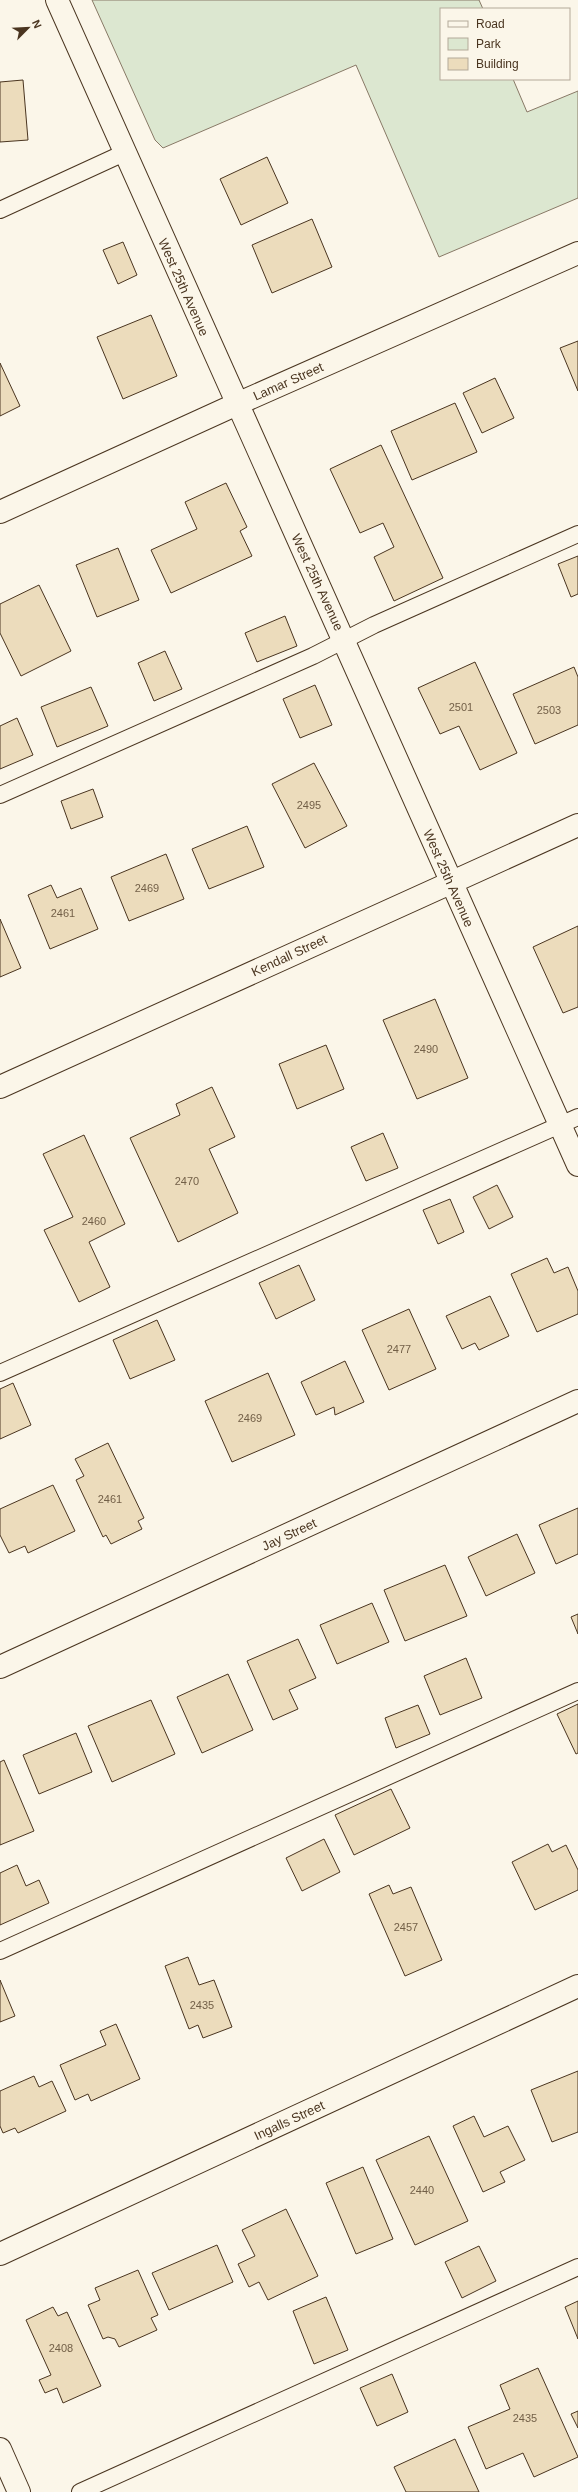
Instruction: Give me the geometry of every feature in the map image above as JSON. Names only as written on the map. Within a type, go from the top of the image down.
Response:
[{"type":"street","name":"West 25th Avenue","points":[[57,0],[124,153],[344,640],[450,881],[569,1121],[578,1165]]},
{"type":"street","name":"Lamar Street","points":[[0,512],[237,404],[578,253]]},
{"type":"street","name":"Kendall Street","points":[[0,1087],[450,881],[578,825]]},
{"type":"street","name":"Jay Street","points":[[0,1666],[578,1401]]},
{"type":"street","name":"Ingalls Street","points":[[0,2254],[578,1986]]},
{"type":"street","points":[[0,2449],[20,2492]]},
{"type":"lane","points":[[0,210],[124,153]]},
{"type":"lane","points":[[0,795],[313,656],[344,640],[578,534]]},
{"type":"lane","points":[[0,1373],[569,1121]]},
{"type":"lane","points":[[0,1951],[578,1691]]},
{"type":"lane","points":[[80,2492],[578,2267]]},
{"type":"green space","points":[[92,0],[479,0],[483,8],[440,8],[440,80],[513,80],[527,112],[578,91],[578,198],[439,257],[356,65],[163,148],[155,140]]},
{"type":"building","points":[[23,80],[28,140],[0,142],[0,82]]},
{"type":"building","points":[[267,157],[288,203],[241,225],[220,179]]},
{"type":"building","points":[[312,219],[332,267],[272,293],[252,245]]},
{"type":"building","points":[[123,242],[137,275],[118,284],[103,250]]},
{"type":"building","points":[[151,315],[177,376],[123,399],[97,337]]},
{"type":"building","points":[[578,341],[578,391],[560,348]]},
{"type":"building","points":[[0,363],[20,406],[0,416]]},
{"type":"building","points":[[495,378],[514,418],[482,433],[463,393]]},
{"type":"building","points":[[455,403],[477,452],[412,480],[391,431]]},
{"type":"building","points":[[381,445],[443,578],[394,601],[374,557],[394,547],[383,523],[360,533],[330,469]]},
{"type":"building","points":[[226,483],[247,527],[240,531],[252,556],[171,593],[151,550],[197,529],[185,502]]},
{"type":"building","points":[[118,548],[139,600],[97,617],[76,565]]},
{"type":"building","points":[[578,556],[578,594],[571,597],[558,564]]},
{"type":"building","points":[[39,585],[71,651],[21,676],[0,633],[0,604]]},
{"type":"building","points":[[285,616],[297,646],[257,662],[245,633]]},
{"type":"building","points":[[165,651],[182,689],[154,701],[138,663]]},
{"type":"building","points":[[475,662],[517,753],[480,770],[459,726],[440,734],[418,688]]},
{"type":"building","points":[[574,667],[578,677],[578,725],[535,744],[513,694]]},
{"type":"building","points":[[315,685],[332,725],[300,738],[283,699]]},
{"type":"building","points":[[91,687],[108,726],[57,747],[41,707]]},
{"type":"building","points":[[17,718],[33,755],[0,769],[0,726]]},
{"type":"building","points":[[314,763],[347,826],[305,848],[272,784]]},
{"type":"building","points":[[93,789],[103,817],[71,829],[61,801]]},
{"type":"building","points":[[247,826],[264,867],[209,889],[192,849]]},
{"type":"building","points":[[166,854],[184,899],[129,921],[111,877]]},
{"type":"building","points":[[51,885],[57,898],[81,888],[98,929],[50,949],[28,895]]},
{"type":"building","points":[[0,919],[21,968],[0,977]]},
{"type":"building","points":[[578,926],[578,1007],[563,1013],[533,947]]},
{"type":"building","points":[[435,999],[468,1078],[417,1099],[383,1020]]},
{"type":"building","points":[[326,1045],[344,1089],[297,1109],[279,1064]]},
{"type":"building","points":[[212,1087],[235,1137],[209,1149],[238,1213],[178,1242],[130,1138],[180,1115],[176,1104]]},
{"type":"building","points":[[383,1133],[398,1168],[366,1181],[351,1147]]},
{"type":"building","points":[[84,1135],[125,1224],[89,1242],[110,1287],[79,1302],[44,1230],[73,1217],[43,1154]]},
{"type":"building","points":[[497,1185],[513,1217],[489,1229],[473,1197]]},
{"type":"building","points":[[450,1199],[464,1232],[438,1244],[423,1210]]},
{"type":"building","points":[[547,1258],[554,1273],[568,1267],[578,1291],[578,1314],[537,1332],[511,1274]]},
{"type":"building","points":[[299,1265],[315,1300],[276,1319],[259,1283]]},
{"type":"building","points":[[490,1296],[509,1336],[479,1350],[475,1343],[462,1349],[446,1316]]},
{"type":"building","points":[[409,1309],[436,1369],[389,1390],[362,1330]]},
{"type":"building","points":[[157,1320],[175,1360],[130,1379],[113,1340]]},
{"type":"building","points":[[345,1361],[364,1402],[335,1415],[334,1407],[316,1415],[301,1382]]},
{"type":"building","points":[[268,1373],[295,1435],[232,1462],[205,1401]]},
{"type":"building","points":[[13,1383],[31,1425],[0,1439],[0,1389]]},
{"type":"building","points":[[108,1443],[144,1518],[138,1521],[142,1529],[111,1544],[106,1535],[103,1537],[76,1480],[84,1476],[75,1459]]},
{"type":"building","points":[[53,1485],[75,1531],[28,1553],[25,1546],[9,1553],[0,1535],[0,1509]]},
{"type":"building","points":[[578,1508],[578,1554],[556,1564],[539,1525]]},
{"type":"building","points":[[517,1534],[535,1573],[486,1596],[468,1557]]},
{"type":"building","points":[[445,1565],[467,1616],[405,1641],[384,1590]]},
{"type":"building","points":[[372,1603],[389,1642],[337,1664],[320,1625]]},
{"type":"building","points":[[578,1614],[578,1634],[571,1617]]},
{"type":"building","points":[[298,1639],[316,1678],[289,1690],[298,1709],[273,1720],[247,1661]]},
{"type":"building","points":[[466,1658],[482,1698],[440,1715],[424,1676]]},
{"type":"building","points":[[228,1674],[253,1730],[202,1753],[177,1697]]},
{"type":"building","points":[[151,1700],[175,1754],[112,1782],[88,1726]]},
{"type":"building","points":[[578,1704],[578,1753],[576,1754],[557,1714]]},
{"type":"building","points":[[418,1705],[430,1734],[396,1748],[385,1718]]},
{"type":"building","points":[[76,1733],[92,1772],[39,1794],[23,1755]]},
{"type":"building","points":[[4,1760],[34,1831],[0,1845],[0,1762]]},
{"type":"building","points":[[391,1789],[410,1828],[354,1855],[335,1815]]},
{"type":"building","points":[[324,1839],[340,1872],[302,1891],[286,1858]]},
{"type":"building","points":[[548,1844],[552,1852],[566,1845],[578,1870],[578,1890],[535,1910],[512,1862]]},
{"type":"building","points":[[17,1865],[26,1886],[39,1880],[49,1903],[0,1925],[0,1873]]},
{"type":"building","points":[[389,1885],[393,1894],[411,1887],[442,1960],[405,1976],[369,1894]]},
{"type":"building","points":[[188,1957],[199,1985],[214,1980],[232,2027],[203,2038],[198,2025],[189,2029],[165,1966]]},
{"type":"building","points":[[0,1980],[15,2016],[0,2022]]},
{"type":"building","points":[[116,2024],[140,2079],[91,2101],[88,2094],[75,2100],[60,2065],[106,2045],[100,2031]]},
{"type":"building","points":[[578,2071],[578,2132],[552,2142],[531,2090]]},
{"type":"building","points":[[34,2076],[39,2087],[52,2081],[66,2111],[18,2133],[15,2128],[3,2133],[0,2126],[0,2091]]},
{"type":"building","points":[[474,2116],[484,2137],[508,2126],[525,2160],[500,2172],[505,2182],[483,2192],[453,2126]]},
{"type":"building","points":[[429,2136],[468,2221],[415,2245],[376,2160]]},
{"type":"building","points":[[363,2167],[393,2239],[356,2254],[326,2183]]},
{"type":"building","points":[[286,2209],[318,2276],[268,2300],[259,2282],[249,2287],[238,2264],[255,2256],[242,2230]]},
{"type":"building","points":[[217,2245],[233,2282],[169,2310],[152,2273]]},
{"type":"building","points":[[479,2246],[496,2281],[462,2298],[445,2262]]},
{"type":"building","points":[[138,2270],[158,2315],[151,2318],[157,2330],[119,2347],[115,2339],[108,2337],[103,2339],[88,2305],[100,2300],[95,2288]]},
{"type":"building","points":[[326,2297],[348,2350],[314,2364],[293,2311]]},
{"type":"building","points":[[578,2301],[578,2339],[565,2307]]},
{"type":"building","points":[[53,2307],[58,2316],[67,2312],[101,2386],[63,2403],[57,2388],[45,2393],[39,2380],[51,2375],[26,2320]]},
{"type":"building","points":[[538,2368],[578,2457],[534,2477],[523,2453],[486,2469],[468,2427],[510,2409],[500,2385]]},
{"type":"building","points":[[392,2374],[408,2412],[377,2426],[360,2388]]},
{"type":"building","points":[[578,2411],[578,2428],[571,2414]]},
{"type":"building","points":[[455,2439],[479,2492],[406,2492],[394,2467]]}]
